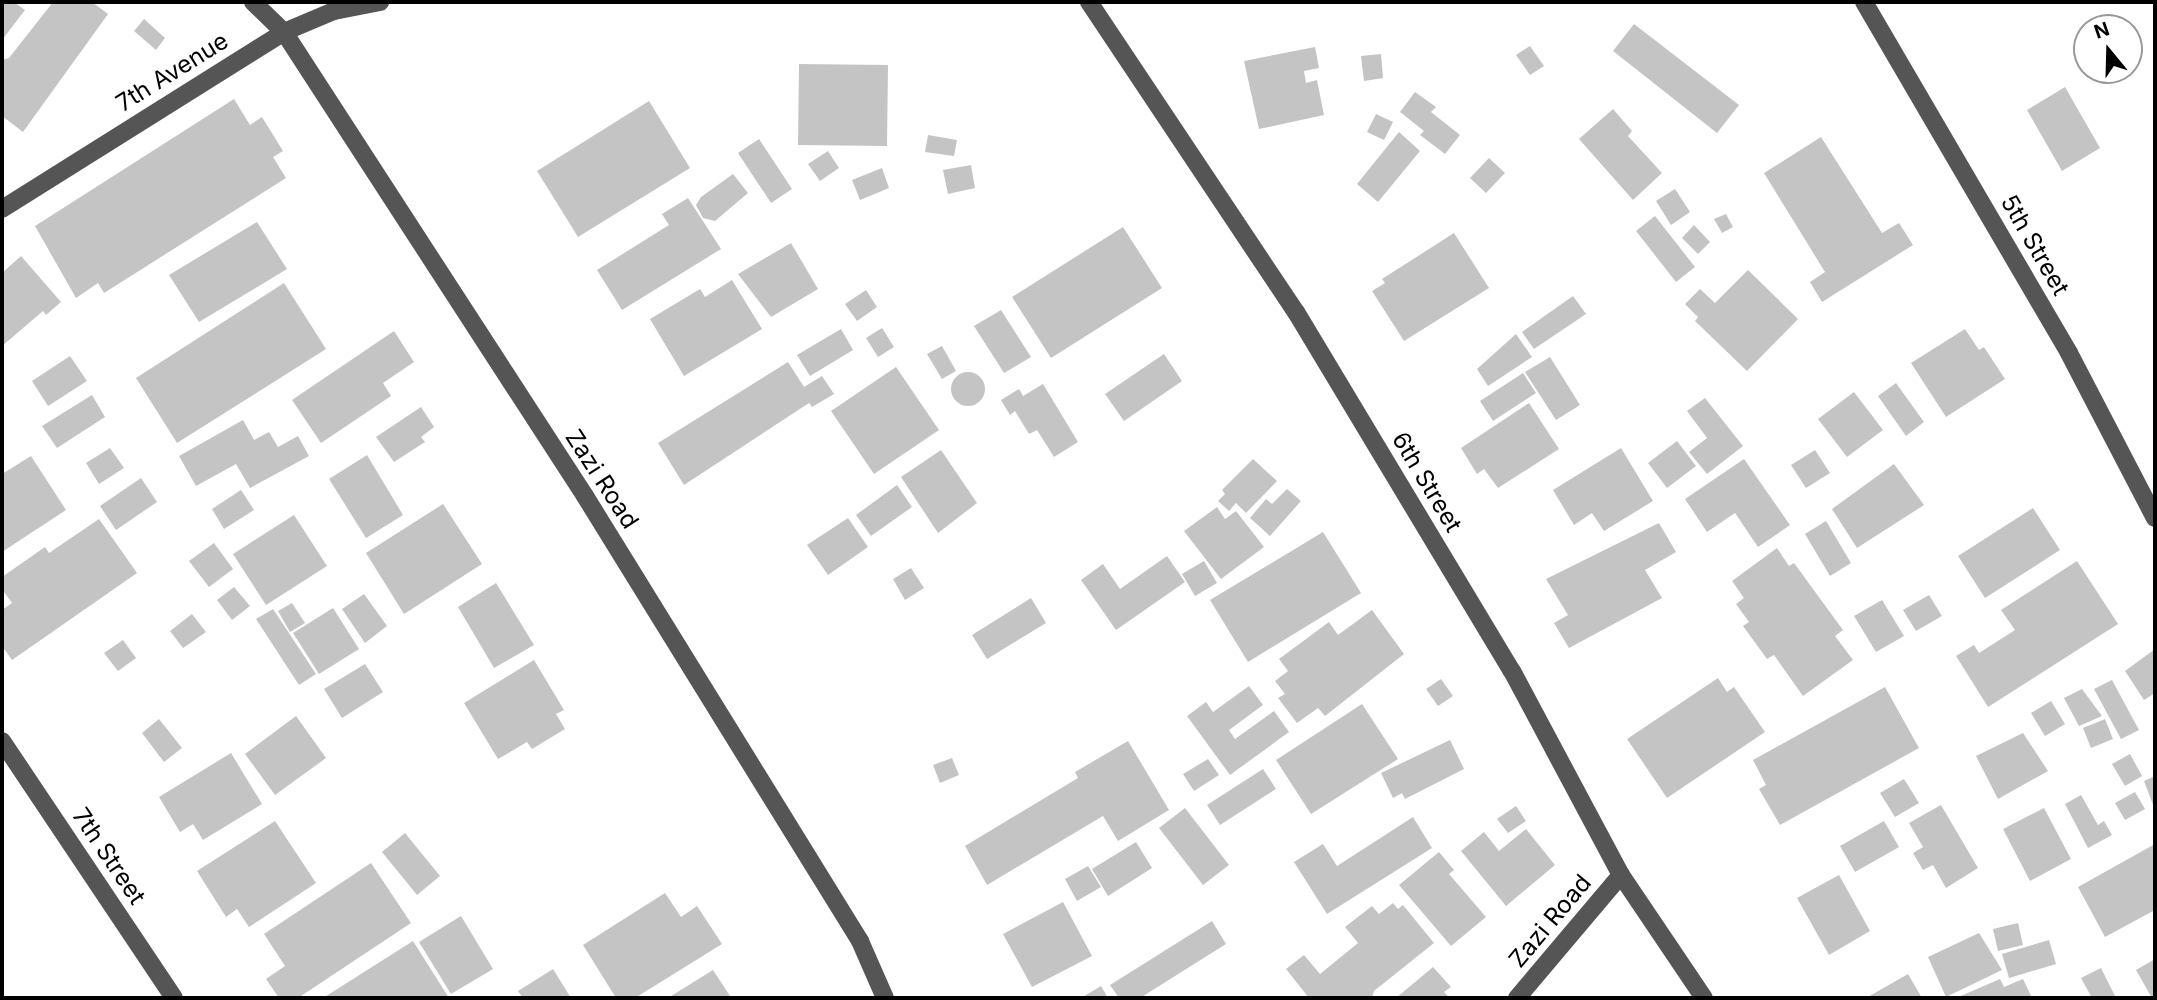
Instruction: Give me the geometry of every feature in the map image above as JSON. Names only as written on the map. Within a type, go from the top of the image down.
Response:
[{"type":"street","name":"Zazi Road","points":[[253,2],[284,32],[686,658],[860,942],[885,998]]},
{"type":"street","name":"7th Avenue","points":[[2,209],[284,32],[334,11],[380,2]]},
{"type":"street","name":"6th Street","points":[[1089,2],[1296,312],[1512,671],[1621,875],[1704,998]]},
{"type":"street","name":"5th Street","points":[[1864,2],[2069,353],[2155,518]]},
{"type":"street","name":"7th Street","points":[[2,741],[174,998]]},
{"type":"street","name":"Zazi Road","points":[[1517,998],[1621,875]]},
{"type":"building","points":[[2,2],[14,2],[25,10],[2,40]]},
{"type":"building","points":[[53,2],[92,2],[108,14],[23,132],[2,116],[2,60],[9,58]]},
{"type":"building","points":[[144,19],[165,38],[156,50],[134,31]]},
{"type":"building","points":[[1634,24],[1739,105],[1717,133],[1613,51]]},
{"type":"building","points":[[1530,46],[1544,66],[1530,75],[1516,55]]},
{"type":"building","points":[[1315,47],[1319,68],[1304,71],[1306,83],[1317,80],[1324,115],[1259,129],[1244,61]]},
{"type":"building","points":[[1381,54],[1383,78],[1364,81],[1361,56]]},
{"type":"building","points":[[799,64],[888,65],[887,146],[798,145]]},
{"type":"building","points":[[2065,87],[2100,148],[2062,171],[2027,110]]},
{"type":"building","points":[[1415,92],[1436,107],[1431,112],[1460,135],[1445,154],[1420,135],[1424,131],[1400,112]]},
{"type":"building","points":[[234,99],[250,125],[262,117],[283,151],[273,157],[286,178],[104,293],[98,283],[76,298],[35,226]]},
{"type":"building","points":[[649,101],[690,168],[578,237],[537,171]]},
{"type":"building","points":[[1613,109],[1632,131],[1628,136],[1662,173],[1633,200],[1579,139]]},
{"type":"building","points":[[1376,114],[1393,122],[1384,140],[1367,132]]},
{"type":"building","points":[[1399,132],[1420,151],[1378,202],[1357,184]]},
{"type":"building","points":[[928,135],[957,140],[954,156],[925,152]]},
{"type":"building","points":[[1821,137],[1882,233],[1899,223],[1913,245],[1822,302],[1810,282],[1825,272],[1764,173]]},
{"type":"building","points":[[759,139],[792,189],[771,203],[738,153]]},
{"type":"building","points":[[828,151],[839,168],[820,181],[808,164]]},
{"type":"building","points":[[1489,158],[1505,173],[1486,193],[1470,178]]},
{"type":"building","points":[[971,165],[975,188],[948,194],[943,170]]},
{"type":"building","points":[[882,168],[889,188],[860,200],[852,180]]},
{"type":"building","points":[[733,174],[748,193],[715,221],[703,218],[696,205],[701,197]]},
{"type":"building","points":[[1675,189],[1690,212],[1671,225],[1656,201]]},
{"type":"building","points":[[688,198],[721,249],[622,310],[597,270],[669,225],[662,214]]},
{"type":"building","points":[[1726,214],[1733,227],[1722,233],[1714,219]]},
{"type":"building","points":[[1655,216],[1695,267],[1676,282],[1636,231]]},
{"type":"building","points":[[257,222],[287,269],[199,322],[169,275]]},
{"type":"building","points":[[1694,225],[1710,242],[1698,254],[1682,238]]},
{"type":"building","points":[[1123,227],[1162,288],[1051,358],[1012,297]]},
{"type":"building","points":[[1454,233],[1489,288],[1404,341],[1372,291],[1385,283],[1382,279]]},
{"type":"building","points":[[791,243],[818,289],[771,317],[738,274]]},
{"type":"building","points":[[21,256],[61,302],[46,315],[43,311],[2,346],[2,273]]},
{"type":"building","points":[[1748,270],[1798,319],[1747,371],[1695,321],[1698,317],[1685,304],[1700,289],[1715,303]]},
{"type":"building","points":[[732,280],[762,329],[684,376],[650,319],[700,289],[705,297]]},
{"type":"building","points":[[284,283],[326,349],[177,443],[136,378]]},
{"type":"building","points":[[866,290],[877,307],[857,321],[845,304]]},
{"type":"building","points":[[1573,296],[1586,314],[1534,349],[1522,332]]},
{"type":"building","points":[[1001,310],[1031,357],[1004,373],[974,326]]},
{"type":"building","points":[[882,328],[894,347],[878,357],[866,338]]},
{"type":"building","points":[[841,329],[853,350],[810,376],[797,355]]},
{"type":"building","points":[[1965,329],[1979,350],[1984,347],[2005,379],[1946,417],[1911,363]]},
{"type":"building","points":[[394,331],[414,362],[383,383],[391,396],[321,443],[292,400]]},
{"type":"building","points":[[1516,334],[1532,357],[1488,386],[1477,369]]},
{"type":"building","points":[[942,346],[956,371],[942,379],[927,354]]},
{"type":"building","points":[[1164,354],[1182,381],[1124,421],[1105,394]]},
{"type":"building","points":[[70,356],[87,381],[48,406],[32,381]]},
{"type":"building","points":[[1550,357],[1580,405],[1556,420],[1525,372]]},
{"type":"building","points":[[788,362],[804,387],[822,376],[834,394],[812,407],[809,403],[684,485],[658,443]]},
{"type":"building","points":[[896,367],[939,430],[874,474],[831,411]]},
{"type":"building","points":[[968,372],[980,377],[985,389],[980,401],[968,406],[956,401],[951,389],[956,377]]},
{"type":"building","points":[[1523,373],[1536,393],[1493,421],[1480,401]]},
{"type":"building","points":[[1896,383],[1924,422],[1906,436],[1878,396]]},
{"type":"building","points":[[1043,384],[1078,442],[1054,457],[1037,430],[1029,434],[1015,411],[1010,415],[1001,400],[1019,389],[1023,396]]},
{"type":"building","points":[[1854,392],[1883,430],[1847,457],[1818,419]]},
{"type":"building","points":[[92,395],[105,417],[57,448],[42,426]]},
{"type":"building","points":[[1705,398],[1743,446],[1707,474],[1689,452],[1707,438],[1687,411]]},
{"type":"building","points":[[1529,403],[1559,449],[1498,488],[1484,469],[1477,474],[1461,448]]},
{"type":"building","points":[[421,407],[434,427],[421,437],[425,442],[394,462],[376,437]]},
{"type":"building","points":[[243,420],[254,440],[269,432],[278,447],[298,436],[309,456],[250,488],[236,464],[196,486],[179,456]]},
{"type":"building","points":[[1677,441],[1696,466],[1667,488],[1648,463]]},
{"type":"building","points":[[110,448],[124,468],[99,484],[86,463]]},
{"type":"building","points":[[1621,448],[1653,501],[1604,531],[1592,513],[1574,525],[1553,490]]},
{"type":"building","points":[[941,450],[977,503],[938,533],[901,477]]},
{"type":"building","points":[[1815,450],[1830,473],[1806,488],[1791,465]]},
{"type":"building","points":[[367,455],[403,515],[366,538],[329,479]]},
{"type":"building","points":[[31,456],[66,510],[2,552],[2,474]]},
{"type":"building","points":[[1253,459],[1277,481],[1246,513],[1236,503],[1229,511],[1218,501],[1225,494],[1222,490]]},
{"type":"building","points":[[1744,459],[1790,525],[1758,547],[1735,513],[1707,532],[1685,499]]},
{"type":"building","points":[[1894,464],[1924,505],[1857,548],[1832,509]]},
{"type":"building","points":[[141,478],[157,502],[116,530],[100,506]]},
{"type":"building","points":[[897,485],[912,507],[871,536],[856,515]]},
{"type":"building","points":[[1287,489],[1301,501],[1270,536],[1250,518],[1266,499],[1272,504]]},
{"type":"building","points":[[241,490],[254,510],[224,529],[212,509]]},
{"type":"building","points":[[443,504],[482,564],[404,614],[366,553]]},
{"type":"building","points":[[1217,507],[1225,519],[1236,511],[1264,547],[1221,579],[1184,531]]},
{"type":"building","points":[[2033,508],[2060,550],[1985,598],[1958,556]]},
{"type":"building","points":[[294,515],[327,566],[266,605],[233,554]]},
{"type":"building","points":[[848,518],[868,547],[828,575],[807,545]]},
{"type":"building","points":[[99,519],[137,573],[12,660],[2,646],[2,610],[12,603],[2,589],[2,577],[45,547],[49,553]]},
{"type":"building","points":[[1826,521],[1851,563],[1830,576],[1805,534]]},
{"type":"building","points":[[1659,523],[1676,552],[1645,570],[1662,598],[1569,648],[1554,623],[1568,615],[1546,579]]},
{"type":"building","points":[[1323,532],[1361,593],[1248,662],[1210,600]]},
{"type":"building","points":[[214,543],[233,569],[209,587],[189,561]]},
{"type":"building","points":[[1777,548],[1789,566],[1794,563],[1843,630],[1835,636],[1853,660],[1803,696],[1774,655],[1767,659],[1743,626],[1749,622],[1736,604],[1744,598],[1732,581]]},
{"type":"building","points":[[1167,556],[1185,582],[1116,630],[1081,580],[1103,564],[1120,589]]},
{"type":"building","points":[[1204,561],[1217,583],[1195,596],[1182,574]]},
{"type":"building","points":[[2077,561],[2118,624],[1988,707],[1956,656],[1974,645],[1979,653],[2015,630],[2001,610]]},
{"type":"building","points":[[911,568],[924,588],[905,600],[893,579]]},
{"type":"building","points":[[496,583],[534,645],[494,668],[458,607]]},
{"type":"building","points":[[234,587],[250,606],[232,620],[217,600]]},
{"type":"building","points":[[364,594],[387,626],[365,643],[342,609]]},
{"type":"building","points":[[1929,595],[1942,616],[1916,631],[1903,610]]},
{"type":"building","points":[[1031,598],[1046,623],[987,659],[972,635]]},
{"type":"building","points":[[1882,600],[1904,636],[1876,652],[1854,616]]},
{"type":"building","points":[[292,603],[305,623],[290,632],[278,611]]},
{"type":"building","points":[[333,608],[359,649],[319,674],[293,633]]},
{"type":"building","points":[[273,609],[316,674],[299,685],[256,619]]},
{"type":"building","points":[[1372,610],[1404,654],[1325,716],[1318,708],[1297,723],[1278,698],[1285,694],[1275,681],[1288,671],[1279,659],[1329,622],[1338,635]]},
{"type":"building","points":[[192,614],[206,632],[183,648],[170,631]]},
{"type":"building","points":[[123,640],[136,658],[118,671],[104,653]]},
{"type":"building","points":[[2155,649],[2155,693],[2144,700],[2125,671]]},
{"type":"building","points":[[534,660],[564,710],[556,714],[565,729],[532,749],[527,742],[498,759],[464,703]]},
{"type":"building","points":[[365,664],[383,692],[342,718],[324,689]]},
{"type":"building","points":[[1718,678],[1727,692],[1734,687],[1765,732],[1667,798],[1627,739]]},
{"type":"building","points":[[1441,679],[1453,696],[1438,706],[1426,689]]},
{"type":"building","points":[[2112,680],[2139,730],[2121,739],[2094,689]]},
{"type":"building","points":[[1249,686],[1263,705],[1229,730],[1235,739],[1274,711],[1289,732],[1230,775],[1187,716],[1206,702],[1213,712]]},
{"type":"building","points":[[1885,687],[1919,748],[1780,825],[1759,789],[1766,785],[1753,760]]},
{"type":"building","points":[[2082,689],[2102,716],[2079,726],[2064,698]]},
{"type":"building","points":[[2051,701],[2065,724],[2045,736],[2031,713]]},
{"type":"building","points":[[1362,704],[1398,759],[1311,814],[1276,760]]},
{"type":"building","points":[[296,716],[326,758],[275,795],[245,754]]},
{"type":"building","points":[[159,719],[182,748],[164,762],[142,733]]},
{"type":"building","points":[[2105,719],[2113,739],[2091,748],[2083,728]]},
{"type":"building","points":[[2023,733],[2048,771],[1998,799],[1976,756]]},
{"type":"building","points":[[1450,740],[1464,769],[1405,799],[1402,793],[1393,798],[1381,773]]},
{"type":"building","points":[[1128,741],[1169,810],[1118,841],[1103,816],[987,885],[965,846],[1078,778],[1075,772]]},
{"type":"building","points":[[231,753],[262,804],[203,840],[193,824],[180,832],[159,797]]},
{"type":"building","points":[[2130,754],[2142,776],[2125,786],[2112,764]]},
{"type":"building","points":[[952,758],[959,775],[940,783],[933,765]]},
{"type":"building","points":[[1208,759],[1219,775],[1194,791],[1183,774]]},
{"type":"building","points":[[1263,769],[1276,789],[1220,825],[1207,805]]},
{"type":"building","points":[[2155,776],[2155,810],[2144,781]]},
{"type":"building","points":[[1904,779],[1919,803],[1895,817],[1880,793]]},
{"type":"building","points":[[2135,792],[2145,809],[2125,820],[2115,803]]},
{"type":"building","points":[[2081,795],[2098,825],[2104,821],[2112,835],[2088,848],[2065,804]]},
{"type":"building","points":[[1941,805],[1978,868],[1946,888],[1933,865],[1923,870],[1913,853],[1923,847],[1909,823]]},
{"type":"building","points":[[1516,806],[1526,821],[1508,833],[1497,819]]},
{"type":"building","points":[[1185,808],[1229,865],[1203,885],[1159,828]]},
{"type":"building","points":[[2044,808],[2071,859],[2030,881],[2003,829]]},
{"type":"building","points":[[1413,817],[1432,848],[1327,914],[1294,862],[1323,844],[1337,866]]},
{"type":"building","points":[[275,821],[316,883],[249,927],[237,909],[226,917],[197,871]]},
{"type":"building","points":[[1884,821],[1899,847],[1855,872],[1840,846]]},
{"type":"building","points":[[1526,829],[1555,865],[1506,906],[1461,851],[1484,832],[1499,851]]},
{"type":"building","points":[[405,833],[440,876],[417,895],[382,852]]},
{"type":"building","points":[[1136,842],[1152,868],[1108,896],[1092,869]]},
{"type":"building","points":[[2155,844],[2155,910],[2105,937],[2078,887]]},
{"type":"building","points":[[1439,852],[1454,870],[1449,874],[1486,917],[1451,946],[1399,885]]},
{"type":"building","points":[[371,863],[411,923],[298,998],[279,998],[266,979],[285,966],[264,934]]},
{"type":"building","points":[[1088,866],[1101,887],[1077,901],[1065,879]]},
{"type":"building","points":[[1839,875],[1870,931],[1829,955],[1797,898]]},
{"type":"building","points":[[665,893],[681,917],[697,906],[722,944],[635,998],[616,998],[583,945]]},
{"type":"building","points":[[1063,902],[1092,956],[1032,987],[1003,934]]},
{"type":"building","points":[[1393,903],[1398,909],[1403,905],[1434,943],[1374,991],[1372,998],[1309,998],[1286,969],[1304,955],[1320,974],[1358,943],[1345,927],[1372,906],[1379,914]]},
{"type":"building","points":[[461,916],[493,969],[451,994],[419,942]]},
{"type":"building","points":[[1212,921],[1226,944],[1140,998],[1119,998],[1110,985]]},
{"type":"building","points":[[2018,923],[2023,945],[1998,951],[1993,929]]},
{"type":"building","points":[[1979,933],[2002,970],[1946,997],[1928,957]]},
{"type":"building","points":[[2049,940],[2056,964],[2009,978],[2002,954]]},
{"type":"building","points":[[413,941],[449,998],[323,998]]},
{"type":"building","points":[[2155,959],[2155,998],[2152,998],[2136,970]]},
{"type":"building","points":[[1433,967],[1451,987],[1444,992],[1450,998],[1396,998]]},
{"type":"building","points":[[2101,968],[2115,996],[2111,998],[2092,998],[2081,978]]},
{"type":"building","points":[[553,969],[571,998],[523,998],[518,991]]},
{"type":"building","points":[[713,970],[730,996],[668,998]]},
{"type":"building","points":[[1908,974],[1922,998],[1866,998]]},
{"type":"building","points":[[2000,979],[2004,987],[2023,979],[2032,998],[1956,998]]},
{"type":"building","points":[[1101,986],[1108,998],[1081,998]]}]
